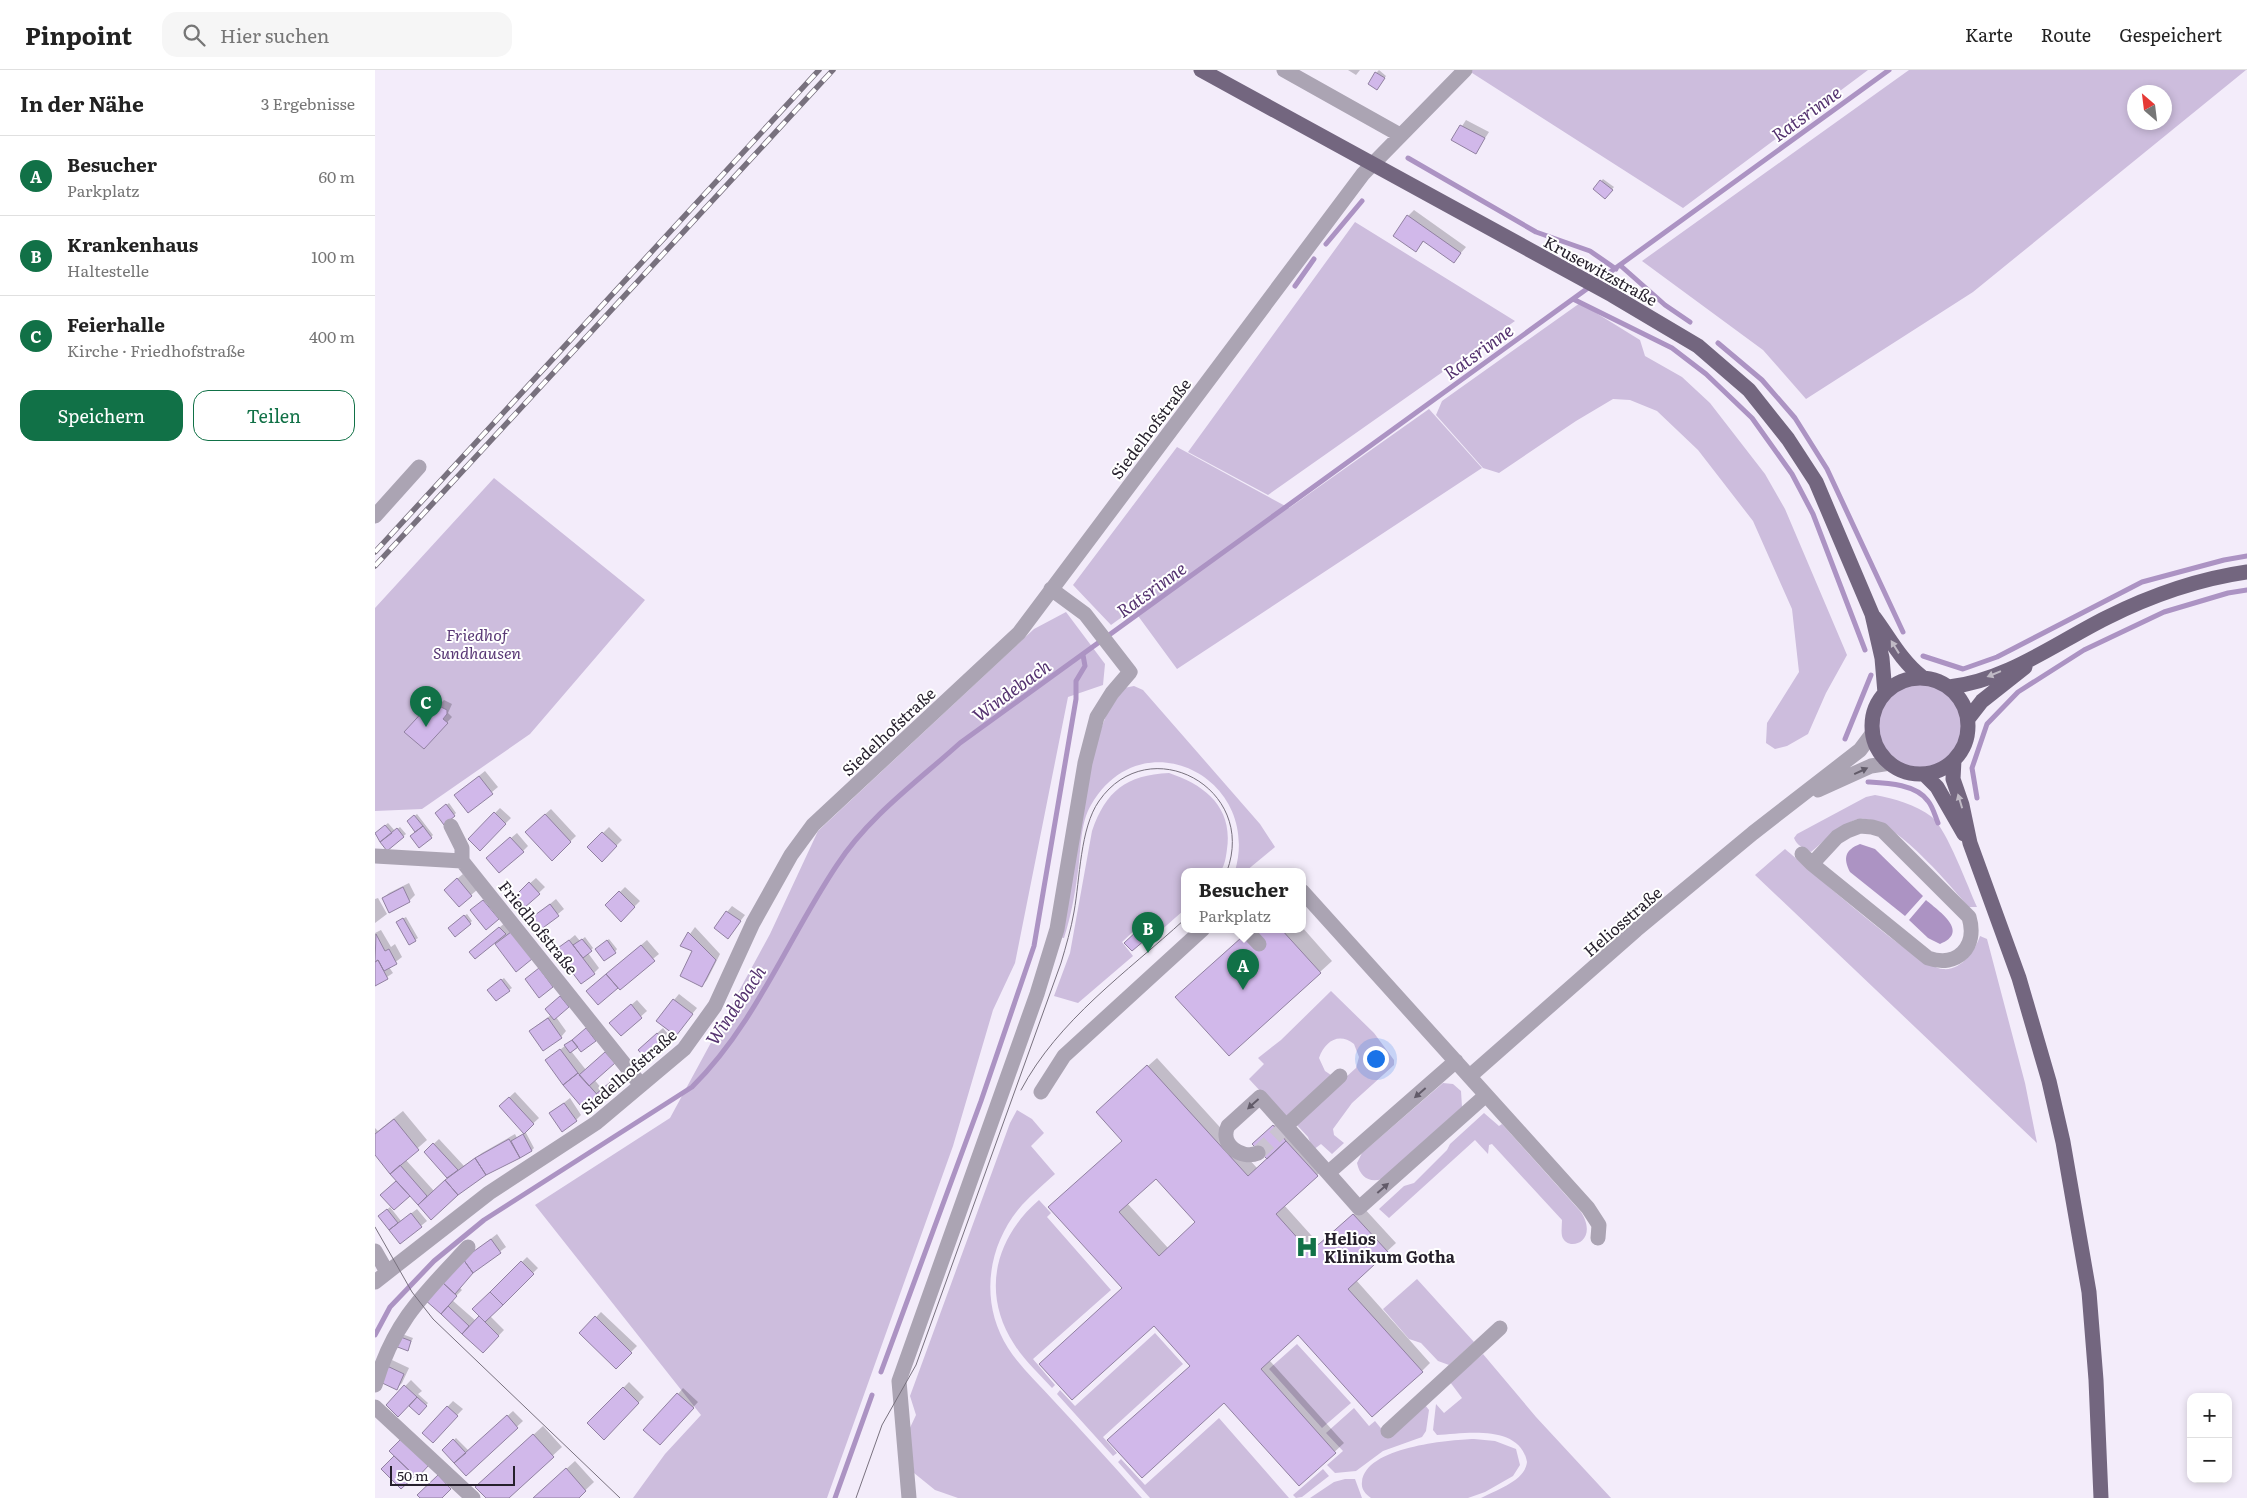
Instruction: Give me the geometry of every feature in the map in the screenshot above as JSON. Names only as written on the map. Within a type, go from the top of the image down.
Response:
[{"type":"main road","name":"Krusewitzstraße","points":[[1201,70],[1581,277],[1698,346],[1749,390],[1788,439],[1816,482],[1872,614]]},
{"type":"main road","points":[[1949,687],[1972,683],[2037,656],[2105,618],[2147,599],[2191,584],[2247,572]]},
{"type":"main road","points":[[1872,614],[1912,670],[1921,677],[1949,687],[1960,698],[1968,719],[1968,733],[1962,750],[1955,760],[1939,770],[1924,774],[1906,772],[1890,764],[1880,751],[1873,734],[1873,711],[1885,693],[1901,681],[1921,677]]},
{"type":"main road","points":[[1872,614],[1883,666],[1885,693]]},
{"type":"main road","points":[[1968,719],[1983,701],[2037,656]]},
{"type":"main road","points":[[1955,760],[1953,779],[1962,805],[1970,843],[2019,978],[2049,1081],[2066,1159],[2089,1292],[2097,1390],[2101,1498]]},
{"type":"main road","points":[[1924,774],[1937,787],[1970,843]]},
{"type":"street","points":[[1284,70],[1400,135]]},
{"type":"street","name":"Siedelhofstraße","points":[[375,1250],[381,1277],[489,1193],[596,1123],[684,1049],[715,1006],[753,923],[791,855],[813,825],[1019,633],[1372,163],[1465,70]]},
{"type":"street","points":[[375,516],[419,467]]},
{"type":"street","points":[[909,1498],[899,1381],[1037,994],[1057,929],[1085,763],[1097,718],[1112,693],[1130,672],[1085,614],[1051,589]]},
{"type":"street","points":[[1801,798],[1860,750],[1873,734]]},
{"type":"street","points":[[1801,798],[1871,766],[1890,764]]},
{"type":"street","name":"Heliosstraße","points":[[1470,1076],[1643,924],[1753,833],[1801,798]]},
{"type":"street","points":[[375,856],[462,861],[462,848],[451,826]]},
{"type":"street","points":[[1860,826],[1881,830],[1969,917],[1973,929],[1970,943],[1960,956],[1950,960],[1938,962],[1928,958],[1807,859],[1847,831],[1860,826]]},
{"type":"street","name":"Friedhofstraße","points":[[462,861],[641,1085]]},
{"type":"street","points":[[1306,895],[1588,1208],[1599,1225],[1598,1238]]},
{"type":"street","points":[[1041,1092],[1064,1056],[1199,933]]},
{"type":"street","points":[[1249,933],[1259,944]]},
{"type":"street","points":[[1328,1173],[1456,1061]]},
{"type":"street","points":[[1286,1126],[1340,1076]]},
{"type":"street","points":[[1258,1152],[1247,1156],[1237,1152],[1226,1137],[1228,1126],[1260,1097],[1359,1208],[1486,1094]]},
{"type":"street","points":[[375,1385],[393,1336],[412,1308],[468,1248]]},
{"type":"street","points":[[1389,1431],[1500,1328]]},
{"type":"street","points":[[375,1407],[473,1498]]},
{"type":"green space","points":[[1868,70],[1683,208],[1469,71]]},
{"type":"green space","points":[[1909,70],[2246,70],[1973,292],[1806,399],[1763,350],[1642,261]]},
{"type":"green space","points":[[1355,222],[1515,321],[1268,495],[1188,452]]},
{"type":"green space","points":[[1580,303],[1640,340],[1645,356],[1682,377],[1710,403],[1765,474],[1785,509],[1847,655],[1826,693],[1808,734],[1787,746],[1775,749],[1766,743],[1767,723],[1799,672],[1792,609],[1753,521],[1698,450],[1657,411],[1630,400],[1613,399],[1576,421],[1499,473],[1483,468],[1436,415],[1442,401]]},
{"type":"green space","points":[[1429,409],[1482,468],[1177,669],[1133,609],[1111,625],[1073,585],[1177,447],[1289,508]]},
{"type":"green space","name":"Friedhof Sundhausen","points":[[494,478],[645,600],[530,734],[422,809],[375,811],[375,608]]},
{"type":"green space","points":[[1066,612],[1105,664],[1103,685],[1068,697],[1015,963],[993,1010],[953,1146],[827,1498],[633,1498],[665,1454],[701,1415],[535,1205],[670,1118],[770,934],[818,831],[1034,629]]},
{"type":"green space","points":[[1920,684],[1936,687],[1950,696],[1959,710],[1962,726],[1959,742],[1950,756],[1936,765],[1920,768],[1904,765],[1890,756],[1881,742],[1878,726],[1881,710],[1890,696],[1904,687]]},
{"type":"green space","points":[[1134,686],[1143,690],[1260,824],[1275,847],[1250,868],[1235,868],[1239,838],[1231,809],[1215,786],[1192,770],[1166,763],[1139,765],[1113,779],[1087,812],[1071,913],[1064,938],[1058,937],[1095,745],[1107,713],[1124,688]]},
{"type":"green space","points":[[1169,773],[1182,778],[1205,791],[1214,800],[1226,821],[1228,834],[1226,855],[1222,868],[1181,868],[1181,913],[1149,941],[1137,928],[1122,942],[1133,956],[1078,1003],[1054,996],[1070,953],[1092,831],[1098,817],[1104,805],[1120,788],[1141,777]]},
{"type":"green space","points":[[1875,795],[1912,805],[1932,817],[1950,846],[1977,907],[1969,907],[1933,867],[1900,836],[1883,825],[1868,819],[1855,820],[1843,826],[1811,852],[1795,841],[1794,838],[1797,834],[1866,797]]},
{"type":"green space","points":[[1785,849],[1889,936],[1930,964],[1943,969],[1956,967],[1971,954],[1980,936],[1987,939],[2025,1083],[2037,1143],[1755,875]]},
{"type":"green space","points":[[1331,991],[1374,1033],[1394,1060],[1394,1065],[1352,1103],[1333,1129],[1334,1135],[1344,1143],[1332,1154],[1321,1144],[1313,1150],[1308,1137],[1295,1123],[1356,1068],[1359,1057],[1354,1044],[1348,1040],[1338,1039],[1333,1040],[1325,1047],[1319,1058],[1325,1071],[1331,1075],[1287,1120],[1249,1079],[1264,1064],[1258,1058],[1281,1040]]},
{"type":"green space","points":[[1443,1083],[1453,1084],[1461,1091],[1462,1107],[1382,1179],[1373,1180],[1366,1178],[1360,1172],[1357,1163],[1362,1153]]},
{"type":"green space","points":[[1017,1110],[1032,1119],[1044,1133],[1031,1146],[1055,1174],[1022,1205],[1010,1221],[1001,1238],[991,1274],[990,1293],[993,1312],[999,1330],[1013,1355],[1142,1498],[958,1498],[935,1490],[914,1473],[909,1430],[916,1415],[910,1396],[1010,1123]]},
{"type":"green space","points":[[1484,1113],[1499,1126],[1502,1124],[1581,1212],[1586,1222],[1587,1231],[1581,1242],[1570,1244],[1565,1241],[1562,1236],[1562,1220],[1492,1144],[1489,1145],[1488,1154],[1475,1140],[1389,1218],[1379,1209],[1404,1186],[1414,1183],[1447,1150],[1450,1144]]},
{"type":"green space","points":[[1039,1200],[1051,1213],[1047,1217],[1111,1290],[1033,1359],[1055,1385],[1052,1388],[1014,1344],[1004,1325],[998,1305],[996,1286],[998,1267],[1003,1249],[1012,1231]]},
{"type":"green space","points":[[1417,1279],[1474,1342],[1449,1365],[1438,1361],[1421,1343],[1409,1339],[1383,1309]]},
{"type":"green space","points":[[1155,1333],[1183,1364],[1103,1437],[1117,1453],[1113,1456],[1057,1394],[1060,1390],[1075,1406]]},
{"type":"green space","points":[[1297,1344],[1351,1403],[1322,1428],[1269,1369]]},
{"type":"green space","points":[[1483,1354],[1536,1417],[1611,1498],[1481,1498],[1516,1480],[1521,1475],[1527,1462],[1522,1450],[1514,1441],[1503,1436],[1476,1433],[1437,1435],[1433,1430],[1436,1404],[1444,1413],[1462,1398],[1450,1382]]},
{"type":"green space","points":[[1425,1405],[1429,1410],[1426,1431],[1422,1437],[1383,1451],[1356,1471],[1335,1473],[1327,1465],[1343,1451],[1326,1433],[1354,1408],[1369,1426],[1375,1421],[1388,1437]]},
{"type":"green space","points":[[1219,1418],[1289,1498],[1150,1498],[1118,1462],[1121,1459],[1145,1485]]},
{"type":"green space","points":[[1474,1439],[1495,1441],[1516,1449],[1520,1465],[1513,1476],[1485,1492],[1468,1498],[1371,1498],[1363,1489],[1362,1482],[1367,1470],[1377,1461],[1392,1453],[1428,1444]]},
{"type":"green space","points":[[1323,1469],[1329,1476],[1302,1497],[1296,1498],[1293,1495]]},
{"type":"green space","points":[[1355,1479],[1362,1498],[1310,1498],[1334,1482]]},
{"type":"shaded area","points":[[1860,844],[1875,849],[1923,896],[1905,916],[1850,872],[1846,859],[1848,852]]},
{"type":"shaded area","points":[[1926,900],[1944,916],[1952,928],[1952,934],[1949,939],[1940,944],[1928,938],[1909,920]]},
{"type":"building","points":[[1375,72],[1385,78],[1377,90],[1368,84]]},
{"type":"building","points":[[1460,125],[1485,138],[1476,154],[1451,140]]},
{"type":"building","points":[[1600,180],[1613,190],[1605,199],[1593,189]]},
{"type":"building","points":[[1407,215],[1461,253],[1454,263],[1423,241],[1416,252],[1393,236]]},
{"type":"building","points":[[437,705],[447,710],[447,714],[443,719],[448,723],[424,749],[404,732],[428,706],[433,710]]},
{"type":"building","points":[[479,776],[493,794],[468,813],[454,795]]},
{"type":"building","points":[[446,804],[455,816],[444,825],[435,813]]},
{"type":"building","points":[[494,812],[506,824],[480,851],[468,839]]},
{"type":"building","points":[[545,814],[571,842],[552,861],[525,832]]},
{"type":"building","points":[[414,815],[423,826],[415,832],[407,821]]},
{"type":"building","points":[[385,825],[392,833],[380,842],[375,833]]},
{"type":"building","points":[[423,826],[432,838],[419,848],[410,836]]},
{"type":"building","points":[[397,828],[404,837],[387,851],[380,842]]},
{"type":"building","points":[[602,832],[617,846],[602,862],[587,847]]},
{"type":"building","points":[[510,837],[524,852],[499,873],[486,858]]},
{"type":"building","points":[[457,878],[472,896],[459,907],[444,890]]},
{"type":"building","points":[[529,882],[540,894],[524,908],[514,897]]},
{"type":"building","points":[[403,887],[410,902],[389,913],[382,898]]},
{"type":"building","points":[[619,891],[635,907],[621,922],[605,905]]},
{"type":"building","points":[[483,900],[499,919],[486,930],[470,910]]},
{"type":"building","points":[[550,904],[559,916],[540,930],[531,918]]},
{"type":"building","points":[[726,911],[741,921],[728,939],[714,928]]},
{"type":"building","points":[[464,915],[471,924],[455,937],[448,928]]},
{"type":"building","points":[[403,918],[416,941],[409,945],[396,922]]},
{"type":"building","points":[[499,927],[506,934],[475,959],[469,952]]},
{"type":"building","points":[[1137,931],[1145,940],[1132,951],[1124,943]]},
{"type":"building","points":[[511,932],[532,959],[516,972],[495,944]]},
{"type":"building","points":[[688,932],[716,960],[702,987],[680,976],[692,951],[680,946]]},
{"type":"building","points":[[1247,933],[1285,933],[1321,973],[1229,1056],[1175,997]]},
{"type":"building","points":[[376,934],[385,951],[389,949],[397,964],[384,971],[378,960],[375,962]]},
{"type":"building","points":[[582,939],[592,951],[583,958],[573,945]]},
{"type":"building","points":[[569,940],[595,974],[581,984],[555,950]]},
{"type":"building","points":[[607,940],[616,953],[604,961],[595,949]]},
{"type":"building","points":[[641,945],[655,961],[620,990],[606,974]]},
{"type":"building","points":[[378,960],[388,979],[375,986],[375,962]]},
{"type":"building","points":[[539,968],[553,987],[539,998],[525,979]]},
{"type":"building","points":[[606,974],[618,988],[598,1005],[586,991]]},
{"type":"building","points":[[501,979],[510,991],[496,1001],[487,990]]},
{"type":"building","points":[[560,996],[569,1007],[554,1020],[545,1009]]},
{"type":"building","points":[[673,999],[693,1014],[676,1036],[656,1021]]},
{"type":"building","points":[[631,1004],[642,1018],[621,1036],[609,1023]]},
{"type":"building","points":[[548,1018],[562,1038],[543,1051],[529,1031]]},
{"type":"building","points":[[586,1028],[596,1041],[581,1052],[572,1040]]},
{"type":"building","points":[[657,1033],[668,1045],[649,1062],[638,1050]]},
{"type":"building","points":[[572,1040],[578,1047],[570,1053],[564,1045]]},
{"type":"building","points":[[560,1049],[578,1073],[563,1085],[545,1060]]},
{"type":"building","points":[[605,1052],[615,1063],[589,1086],[579,1075]]},
{"type":"building","points":[[1147,1065],[1248,1176],[1286,1141],[1318,1176],[1276,1214],[1310,1252],[1353,1214],[1388,1252],[1348,1289],[1423,1372],[1372,1417],[1298,1335],[1261,1369],[1336,1453],[1299,1486],[1224,1403],[1142,1478],[1107,1440],[1190,1366],[1154,1326],[1072,1400],[1039,1364],[1122,1288],[1048,1207],[1122,1141],[1096,1112]],"holes":[[[1156,1179],[1195,1222],[1159,1256],[1119,1212]]]},
{"type":"building","points":[[578,1073],[601,1099],[586,1112],[563,1085]]},
{"type":"building","points":[[621,1073],[625,1078],[601,1099],[596,1094]]},
{"type":"building","points":[[509,1097],[534,1124],[524,1134],[499,1106]]},
{"type":"building","points":[[564,1103],[577,1121],[562,1132],[549,1113]]},
{"type":"building","points":[[394,1119],[419,1150],[390,1174],[375,1155],[375,1134]]},
{"type":"building","points":[[1273,1125],[1286,1141],[1267,1159],[1252,1144]]},
{"type":"building","points":[[523,1134],[532,1151],[520,1158],[511,1141]]},
{"type":"building","points":[[509,1139],[520,1158],[486,1175],[475,1158]]},
{"type":"building","points":[[433,1143],[458,1170],[447,1178],[424,1152]]},
{"type":"building","points":[[475,1158],[486,1175],[458,1195],[445,1180]]},
{"type":"building","points":[[400,1165],[427,1196],[418,1205],[390,1174]]},
{"type":"building","points":[[445,1180],[458,1195],[431,1220],[418,1205]]},
{"type":"building","points":[[396,1181],[410,1196],[394,1210],[380,1195]]},
{"type":"building","points":[[387,1209],[398,1223],[389,1230],[378,1216]]},
{"type":"building","points":[[411,1213],[422,1227],[400,1244],[389,1230]]},
{"type":"building","points":[[491,1239],[501,1253],[473,1273],[463,1259]]},
{"type":"building","points":[[463,1259],[473,1273],[455,1294],[443,1283]]},
{"type":"building","points":[[521,1261],[534,1274],[503,1305],[490,1292]]},
{"type":"building","points":[[441,1281],[457,1296],[441,1314],[424,1299]]},
{"type":"building","points":[[490,1292],[503,1305],[485,1322],[472,1309]]},
{"type":"building","points":[[448,1306],[469,1326],[462,1334],[441,1314]]},
{"type":"building","points":[[479,1316],[499,1336],[483,1353],[462,1334]]},
{"type":"building","points":[[595,1316],[632,1353],[616,1369],[579,1333]]},
{"type":"building","points":[[398,1336],[411,1341],[408,1351],[395,1346]]},
{"type":"building","points":[[385,1365],[404,1374],[397,1390],[378,1381]]},
{"type":"building","points":[[404,1385],[417,1397],[398,1417],[386,1405]]},
{"type":"building","points":[[623,1387],[639,1403],[604,1440],[587,1423]]},
{"type":"building","points":[[677,1393],[694,1408],[660,1445],[643,1430]]},
{"type":"building","points":[[417,1397],[427,1406],[419,1415],[409,1406]]},
{"type":"building","points":[[447,1406],[458,1416],[433,1443],[422,1433]]},
{"type":"building","points":[[507,1415],[518,1428],[466,1476],[454,1463]]},
{"type":"building","points":[[533,1434],[554,1457],[509,1498],[486,1498],[475,1487]]},
{"type":"building","points":[[402,1438],[429,1465],[417,1478],[389,1451]]},
{"type":"building","points":[[453,1439],[466,1453],[454,1463],[442,1450]]},
{"type":"building","points":[[394,1456],[415,1476],[401,1489],[381,1469]]},
{"type":"building","points":[[566,1468],[586,1491],[579,1498],[533,1498]]},
{"type":"building","points":[[438,1475],[451,1489],[442,1498],[420,1498],[417,1495]]},
{"type":"waterway","name":"Ratsrinne","points":[[375,1335],[390,1307],[434,1261],[484,1220],[692,1087],[714,1063],[753,1009],[819,893],[849,848],[878,815],[960,743],[1889,70]]},
{"type":"waterway","points":[[1408,158],[1536,232],[1590,251],[1616,269]]},
{"type":"waterway","points":[[1326,244],[1362,201]]},
{"type":"waterway","points":[[1295,286],[1314,259]]},
{"type":"waterway","points":[[1621,266],[1665,305],[1690,322]]},
{"type":"waterway","points":[[1573,299],[1672,348],[1706,374],[1752,418],[1792,474],[1813,514],[1865,650]]},
{"type":"waterway","points":[[1718,343],[1762,380],[1795,418],[1827,469],[1903,632]]},
{"type":"waterway","points":[[1923,656],[1963,669],[1997,657],[2142,582],[2224,560],[2247,556]]},
{"type":"waterway","points":[[1977,798],[1972,768],[1987,724],[2018,692],[2084,650],[2164,612],[2228,593],[2247,590]]},
{"type":"waterway","points":[[881,1372],[981,1101],[1034,946],[1076,699],[1076,681],[1085,666],[1083,655]]},
{"type":"waterway","points":[[1845,739],[1871,675]]},
{"type":"waterway","points":[[1868,782],[1901,786],[1923,795],[1930,803],[1938,823]]},
{"type":"waterway","points":[[835,1498],[872,1395]]},
{"type":"tunnel","points":[[1258,1153],[1286,1126]]},
{"type":"tram line","points":[[856,1498],[882,1425],[916,1365],[1061,963],[1074,912],[1084,839],[1093,812],[1099,801],[1120,780],[1144,770],[1170,770],[1193,778],[1213,793],[1227,815],[1232,841],[1228,868]]},
{"type":"tram line","points":[[1021,1090],[1036,1065],[1074,1019],[1117,978],[1181,923]]},
{"type":"tram line","points":[[375,1227],[412,1292],[433,1319],[620,1498]]},
{"type":"railway","points":[[375,552],[819,70]]},
{"type":"railway","points":[[375,566],[833,70]]},
{"type":"place","name":"Feierhalle","points":[[426,727]]},
{"type":"place","name":"Krankenhaus","points":[[1148,953]]},
{"type":"place","name":"Besucher","points":[[1243,990]]},
{"type":"place","name":"Helios Klinikum Gotha","points":[[1307,1247]]},
{"type":"water label","name":"Windebach","points":[[1011,690]]},
{"type":"water label","name":"Windebach","points":[[735,1005]]}]
